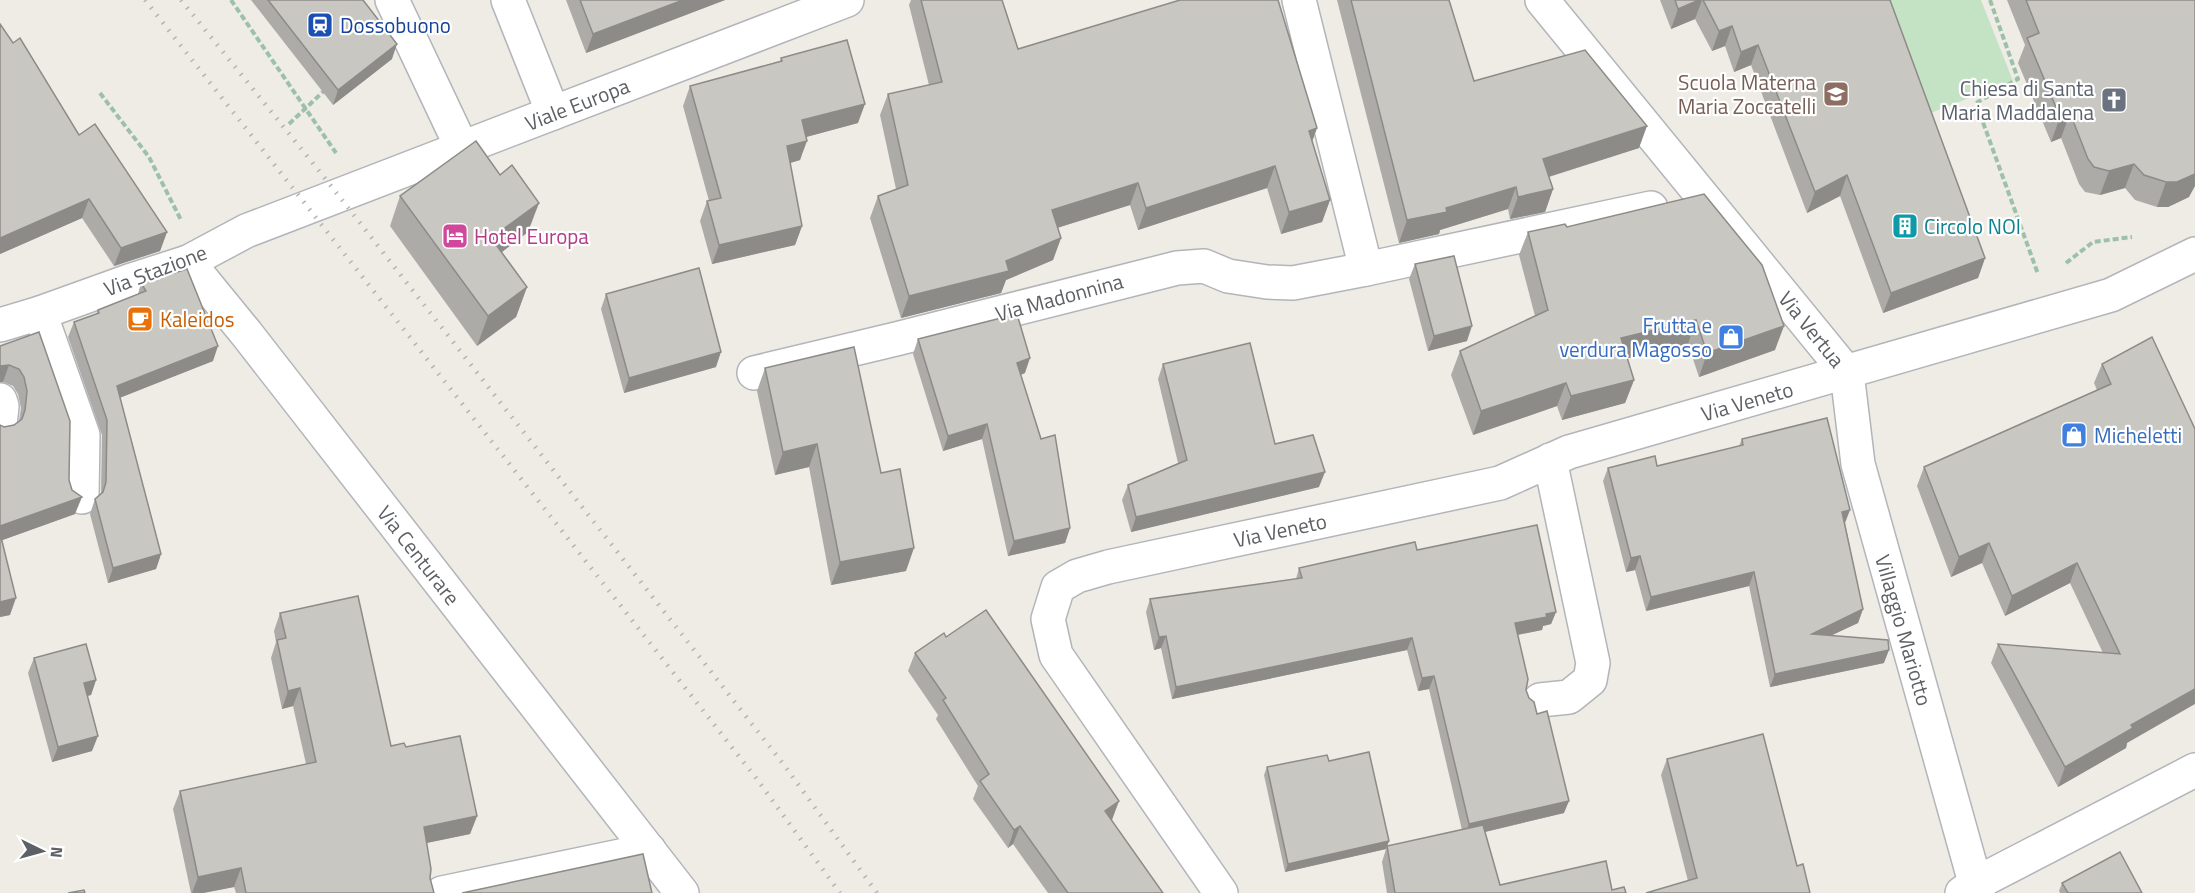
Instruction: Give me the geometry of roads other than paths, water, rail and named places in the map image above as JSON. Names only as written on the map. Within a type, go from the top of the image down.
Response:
[{"type":"street","points":[[392,0],[462,148]]},
{"type":"street","points":[[508,0],[553,113]]},
{"type":"street","name":"Viale Europa","points":[[308,208],[847,0]]},
{"type":"street","points":[[1299,0],[1366,269]]},
{"type":"street","name":"Via Vertua","points":[[1542,0],[1847,373],[2111,296],[2195,254]]},
{"type":"street","name":"Via Madonnina","points":[[754,373],[1178,268],[1204,266],[1228,276],[1293,283],[1703,197]]},
{"type":"street","name":"Via Stazione","points":[[0,325],[188,262],[246,231],[308,208]]},
{"type":"street","name":"Via Centurare","points":[[188,262],[246,333],[682,893]]},
{"type":"street","points":[[40,313],[83,435],[82,497]]},
{"type":"street","name":"Via Veneto","points":[[1221,893],[1056,655],[1048,619],[1059,587],[1077,576],[1108,567],[1500,483],[1569,452],[1847,373]]},
{"type":"street","name":"Villaggio Mariotto","points":[[1847,373],[1858,464],[1972,890],[2195,770]]},
{"type":"street","points":[[0,400],[2,406],[0,424]]},
{"type":"street","points":[[1540,700],[1569,697],[1590,680],[1593,663],[1550,460]]},
{"type":"street","points":[[442,893],[649,850]]},
{"type":"railway","points":[[145,0],[756,778],[840,893]]},
{"type":"railway","points":[[181,0],[324,177],[784,765],[877,893]]},
{"type":"place","name":"Dossobuono","points":[[320,25]]},
{"type":"place","name":"Scuola Materna Maria Zoccatelli","points":[[1836,94]]},
{"type":"place","name":"Chiesa di Santa Maria Maddalena","points":[[2114,100]]},
{"type":"place","name":"Circolo NOI","points":[[1905,226]]},
{"type":"place","name":"Hotel Europa","points":[[455,236]]},
{"type":"place","name":"Kaleidos","points":[[140,319]]},
{"type":"place","name":"Frutta e verdura Magosso","points":[[1731,337]]},
{"type":"place","name":"Micheletti","points":[[2074,435]]}]
